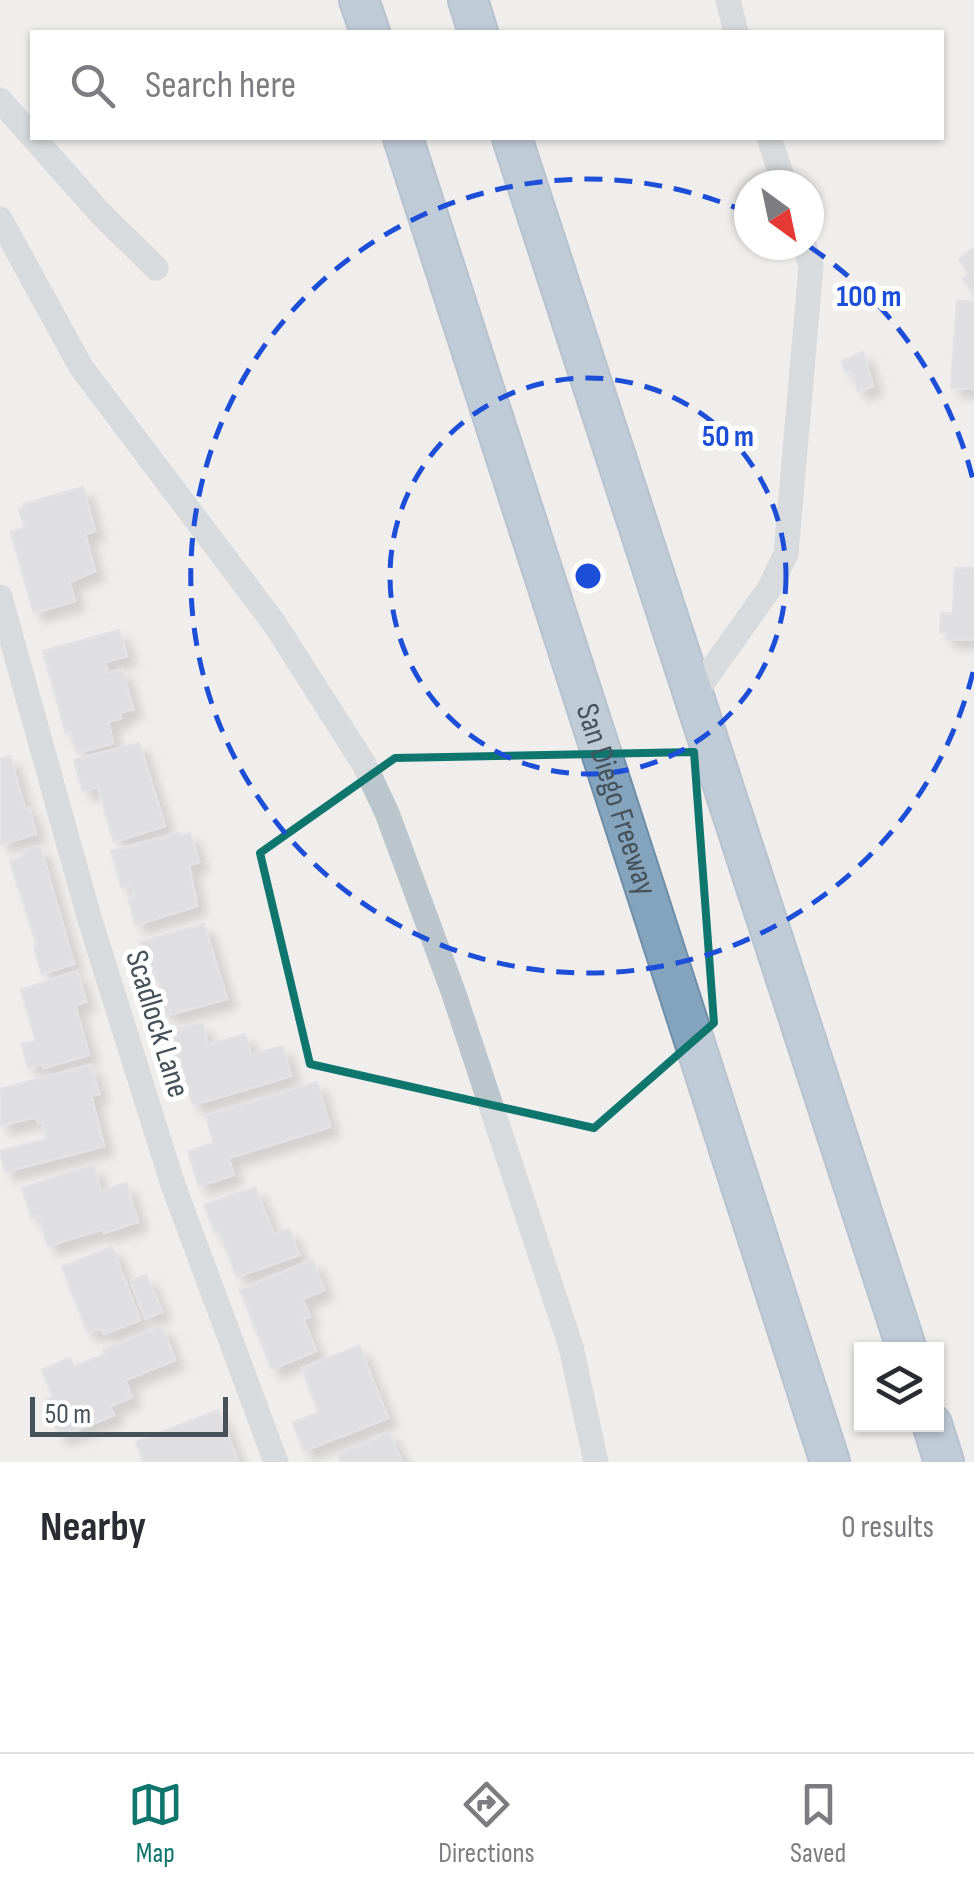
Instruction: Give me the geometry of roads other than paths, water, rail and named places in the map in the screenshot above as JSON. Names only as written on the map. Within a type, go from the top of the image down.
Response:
[{"type":"highway","points":[[359,0],[369,30]]},
{"type":"highway","points":[[468,0],[477,30]]},
{"type":"highway","name":"San Diego Freeway","points":[[405,140],[830,1462]]},
{"type":"highway","points":[[513,140],[904,1342]]},
{"type":"highway","points":[[935,1432],[944,1462]]},
{"type":"street","points":[[728,0],[736,30]]},
{"type":"street","points":[[0,100],[30,134]]},
{"type":"street","points":[[35,140],[101,214],[156,268]]},
{"type":"street","points":[[771,140],[780,170]]},
{"type":"street","points":[[0,219],[81,366],[274,624],[364,764],[454,994],[571,1347],[596,1462]]},
{"type":"street","points":[[693,696],[769,589],[786,554],[808,260]]},
{"type":"street","name":"Scadlock Lane","points":[[0,598],[89,917],[173,1186],[276,1462]]}]
